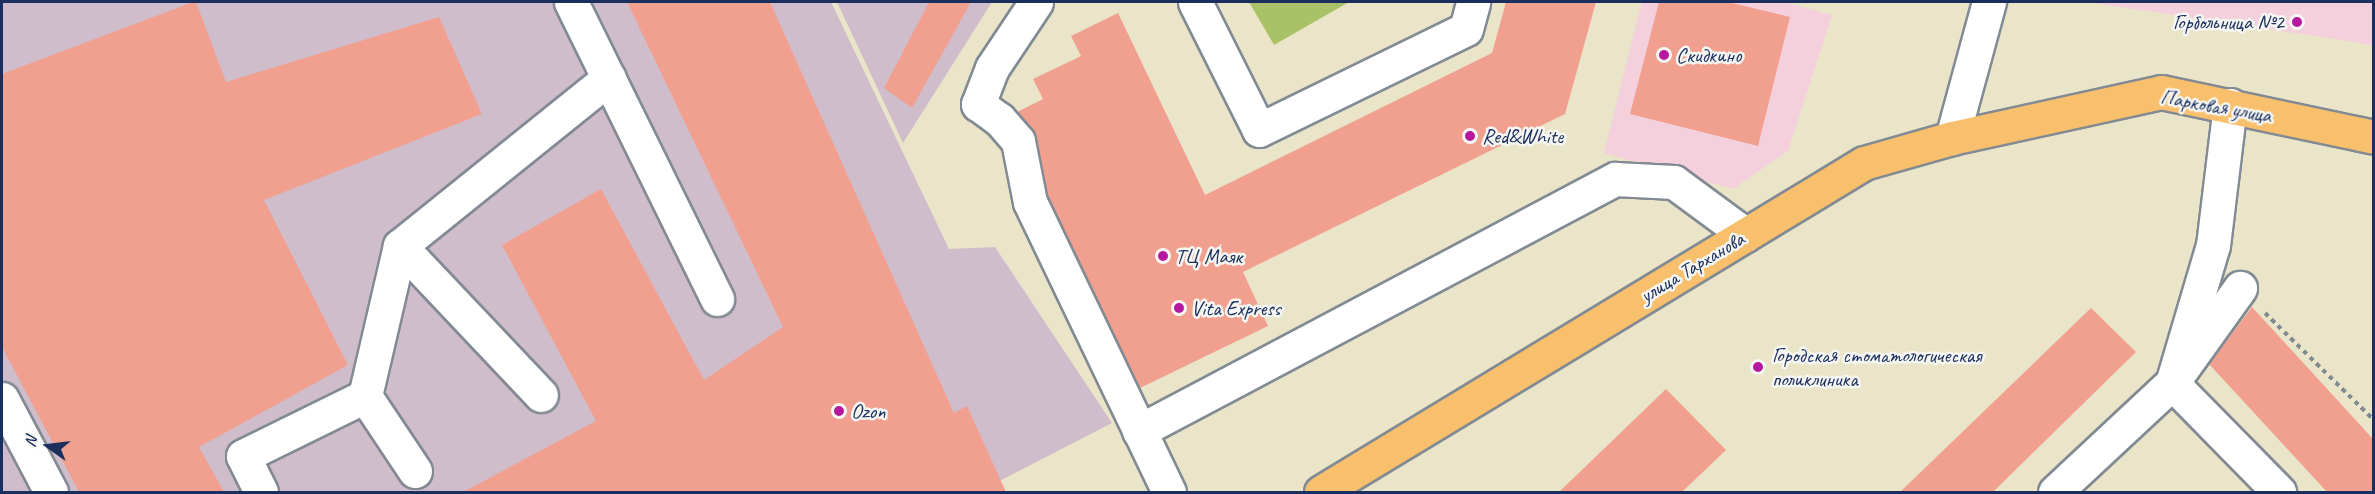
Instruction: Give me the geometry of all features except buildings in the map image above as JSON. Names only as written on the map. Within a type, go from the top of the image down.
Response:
[{"type":"main road","name":"Парковая улица","points":[[1952,138],[2161,92],[2373,137]]},
{"type":"main road","name":"улица Тарханова","points":[[1320,492],[1864,163],[1952,138]]},
{"type":"street","points":[[571,2],[717,299]]},
{"type":"street","points":[[1036,2],[992,68],[978,104],[999,119],[1018,141],[1030,202],[1169,492]]},
{"type":"street","points":[[1195,2],[1259,130],[1466,29],[1473,2]]},
{"type":"street","points":[[1952,138],[1989,2]]},
{"type":"street","points":[[415,471],[365,396],[400,246],[609,78]]},
{"type":"street","points":[[2172,383],[2214,245],[2230,105]]},
{"type":"street","points":[[1139,431],[1615,179],[1674,182],[1746,235]]},
{"type":"street","points":[[400,246],[541,395]]},
{"type":"street","points":[[2055,492],[2172,383],[2240,288]]},
{"type":"street","points":[[2172,383],[2279,492]]},
{"type":"street","points":[[261,492],[243,456],[365,396]]},
{"type":"street","points":[[2,399],[51,492]]},
{"type":"path","points":[[2240,288],[2373,420]]},
{"type":"shaded area","points":[[2,2],[831,2],[949,249],[995,247],[1112,423],[978,492],[2,492]]},
{"type":"shaded area","points":[[837,2],[992,2],[903,143]]},
{"type":"shaded area","points":[[1642,2],[1784,2],[1832,15],[1788,151],[1733,189],[1604,153]]},
{"type":"shaded area","name":"Горбольница №2","points":[[2086,2],[2373,2],[2373,46],[2356,42]]},
{"type":"green space","points":[[1249,2],[1349,2],[1274,45]]},
{"type":"place","name":"Горбольница №2","points":[[2297,22]]},
{"type":"place","name":"Скидкино","points":[[1664,55]]},
{"type":"place","name":"Red&White","points":[[1470,136]]},
{"type":"place","name":"ТЦ Маяк","points":[[1163,256]]},
{"type":"place","name":"Vita Express","points":[[1179,308]]},
{"type":"place","name":"Городская стоматологическая поликлиника","points":[[1758,367]]},
{"type":"place","name":"Ozon","points":[[839,411]]}]
